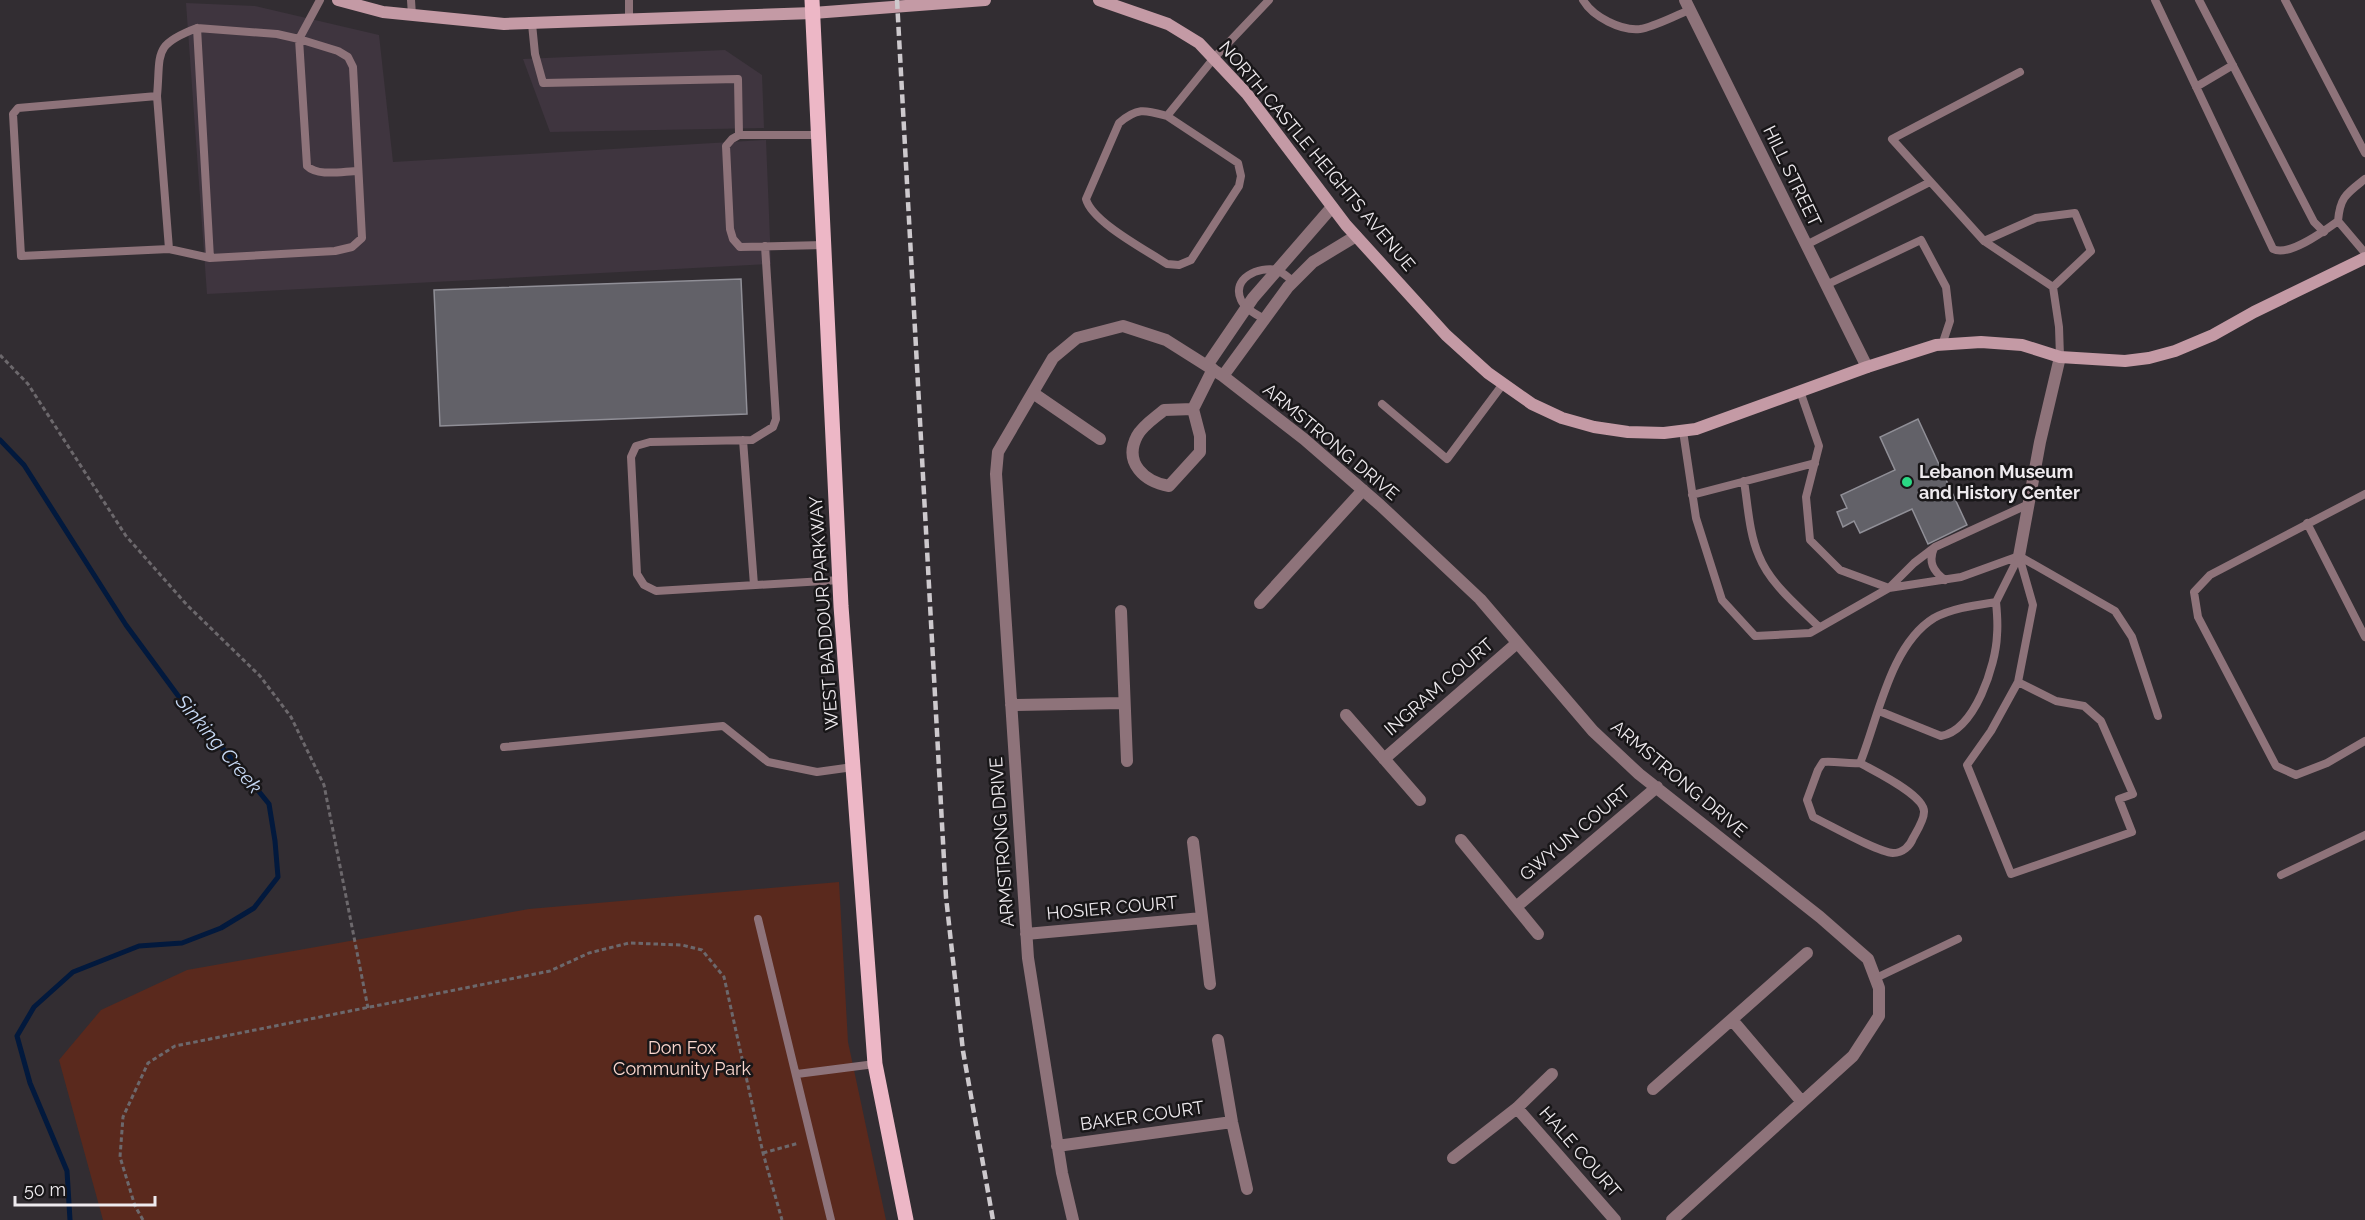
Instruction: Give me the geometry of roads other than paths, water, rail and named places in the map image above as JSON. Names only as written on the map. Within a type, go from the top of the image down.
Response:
[{"type":"main road","name":"WEST BADDOUR PARKWAY","points":[[812,6],[840,580],[875,1064],[906,1220]]},
{"type":"street","points":[[338,0],[383,12],[504,24],[628,21],[812,6],[985,0]]},
{"type":"street","name":"NORTH CASTLE HEIGHTS AVENUE","points":[[1099,0],[1113,2],[1168,24],[1199,43],[1247,94],[1356,236],[1446,335],[1488,374],[1532,405],[1562,418],[1594,427],[1628,432],[1664,433],[1696,429],[1867,367],[1942,345],[1982,342],[2022,345],[2060,357],[2125,361],[2149,358],[2175,351],[2213,335],[2365,258]]},
{"type":"street","name":"HILL STREET","points":[[1687,5],[1867,367]]},
{"type":"street","points":[[1192,409],[1164,410],[1137,434],[1132,450],[1136,467],[1143,476],[1157,484],[1169,486],[1200,452],[1200,436],[1192,409],[1247,307],[1332,207]]},
{"type":"street","points":[[1215,370],[1264,319],[1293,281],[1313,262],[1356,236]]},
{"type":"street","name":"ARMSTRONG DRIVE","points":[[1073,1220],[1057,1146],[1026,934],[996,474],[998,452],[1053,358],[1077,339],[1124,326],[1166,340],[1215,370],[1304,439],[1363,490],[1480,599],[1593,731],[1657,788],[1820,917],[1868,959],[1879,988],[1879,1016],[1853,1056],[1672,1220]]},
{"type":"street","points":[[2019,556],[2040,442],[2060,357]]},
{"type":"street","points":[[1033,393],[1100,439]]},
{"type":"street","points":[[1260,603],[1363,490]]},
{"type":"street","points":[[1121,611],[1127,761]]},
{"type":"street","name":"INGRAM COURT","points":[[1384,759],[1517,642]]},
{"type":"street","points":[[1011,705],[1123,703]]},
{"type":"street","name":"INGRAM COURT","points":[[1346,715],[1420,800]]},
{"type":"street","name":"GWYUN COURT","points":[[1516,907],[1657,788]]},
{"type":"street","name":"GWYUN COURT","points":[[1461,840],[1538,934]]},
{"type":"street","name":"HOSIER COURT","points":[[1193,842],[1210,984]]},
{"type":"street","name":"HOSIER COURT","points":[[1026,934],[1202,918]]},
{"type":"street","points":[[1653,1089],[1807,953]]},
{"type":"street","points":[[1732,1020],[1802,1102]]},
{"type":"street","name":"BAKER COURT","points":[[1218,1040],[1246,1189]]},
{"type":"street","name":"HALE COURT","points":[[1453,1158],[1517,1108],[1552,1074]]},
{"type":"street","name":"HALE COURT","points":[[1517,1108],[1615,1220]]},
{"type":"street","name":"BAKER COURT","points":[[1057,1146],[1232,1122]]},
{"type":"lane","points":[[320,0],[299,39],[307,166],[319,172],[358,171]]},
{"type":"lane","points":[[411,0],[411,15]]},
{"type":"lane","points":[[628,21],[629,0]]},
{"type":"lane","points":[[1167,116],[1214,58],[1269,0]]},
{"type":"lane","points":[[1583,0],[1608,24],[1640,29],[1687,5]]},
{"type":"lane","points":[[2155,0],[2273,249],[2279,252],[2288,250],[2324,232],[2338,222]]},
{"type":"lane","points":[[2199,0],[2314,222],[2324,232]]},
{"type":"lane","points":[[2285,0],[2365,153]]},
{"type":"lane","points":[[532,24],[535,54],[543,83],[738,79],[739,135]]},
{"type":"lane","points":[[197,28],[210,258]]},
{"type":"lane","points":[[157,96],[18,108],[13,114],[21,256],[169,249],[210,258],[335,251],[352,247],[362,238],[353,67],[348,57],[338,51],[277,34],[197,28],[167,42],[161,52],[157,96],[169,249]]},
{"type":"lane","points":[[2196,87],[2233,65]]},
{"type":"lane","points":[[2020,72],[1892,139],[1984,241],[2053,287],[2059,327],[2060,357]]},
{"type":"lane","points":[[1142,110],[1167,116],[1238,163],[1241,176],[1239,186],[1191,260],[1179,265],[1167,264],[1100,219],[1088,207],[1086,199],[1119,123],[1129,114],[1142,110]]},
{"type":"lane","points":[[818,135],[739,135],[732,139],[726,146],[730,229],[733,239],[740,247],[824,245]]},
{"type":"lane","points":[[2365,179],[2343,197],[2339,206],[2338,222],[2365,253]]},
{"type":"lane","points":[[1806,245],[1930,182]]},
{"type":"lane","points":[[1984,241],[2036,218],[2075,213],[2091,251],[2053,287]]},
{"type":"lane","points":[[1826,285],[1921,240],[1946,287],[1950,321],[1942,345]]},
{"type":"lane","points":[[765,246],[776,419],[773,428],[752,440],[650,442],[636,446],[631,457],[637,574],[644,585],[656,591],[840,580]]},
{"type":"lane","points":[[1264,319],[1242,301],[1239,290],[1242,280],[1250,274],[1263,270],[1278,270],[1293,281]]},
{"type":"lane","points":[[1382,404],[1447,459],[1503,384]]},
{"type":"lane","points":[[1800,391],[1819,446],[1806,497],[1810,540],[1840,570],[1889,588],[1945,580],[1982,571],[2019,556]]},
{"type":"lane","points":[[1683,431],[1696,518],[1722,600],[1755,636],[1809,633],[1889,588],[1914,563],[1935,547],[2029,504]]},
{"type":"lane","points":[[744,440],[754,585]]},
{"type":"lane","points":[[1692,495],[1815,463]]},
{"type":"lane","points":[[1744,482],[1750,522],[1759,556],[1778,586],[1819,627]]},
{"type":"lane","points":[[2365,494],[2210,575],[2194,592],[2198,617],[2276,766],[2296,775],[2327,763],[2365,741]]},
{"type":"lane","points":[[2307,523],[2365,637]]},
{"type":"lane","points":[[1935,547],[1930,557],[1932,566],[1945,580]]},
{"type":"lane","points":[[1879,711],[1941,736],[1948,735],[1955,730],[1977,704],[1990,674],[1997,636],[1996,602],[2019,556]]},
{"type":"lane","points":[[2018,682],[2056,701],[2084,706],[2101,721],[2133,794],[2120,799],[2132,832],[2011,874],[1967,765],[1991,731],[2018,682],[2033,604],[2019,556]]},
{"type":"lane","points":[[2019,556],[2115,611],[2132,637],[2158,716]]},
{"type":"lane","points":[[1860,763],[1889,680],[1910,640],[1934,618],[1967,607],[1996,602]]},
{"type":"lane","points":[[504,747],[723,726],[768,762],[817,772],[853,767]]},
{"type":"lane","points":[[1824,762],[1860,763],[1911,792],[1922,802],[1924,812],[1910,844],[1903,851],[1893,853],[1881,849],[1813,817],[1808,808],[1807,800],[1818,770],[1824,762]]},
{"type":"lane","points":[[2281,875],[2365,835]]},
{"type":"lane","points":[[758,919],[831,1220]]},
{"type":"lane","points":[[1876,978],[1958,939]]},
{"type":"lane","points":[[797,1074],[875,1064]]},
{"type":"waterway","name":"Sinking Creek","points":[[0,440],[24,465],[126,625],[193,716],[269,804],[275,841],[278,877],[254,908],[221,928],[182,943],[139,946],[73,972],[34,1007],[17,1036],[30,1083],[67,1171],[70,1220]]},
{"type":"railway","points":[[897,0],[946,897],[963,1051],[993,1220]]},
{"type":"place","name":"Lebanon Museum and History Center","points":[[1907,482]]},
{"type":"park label","name":"Don Fox Community Park","points":[[682,1058]]}]
